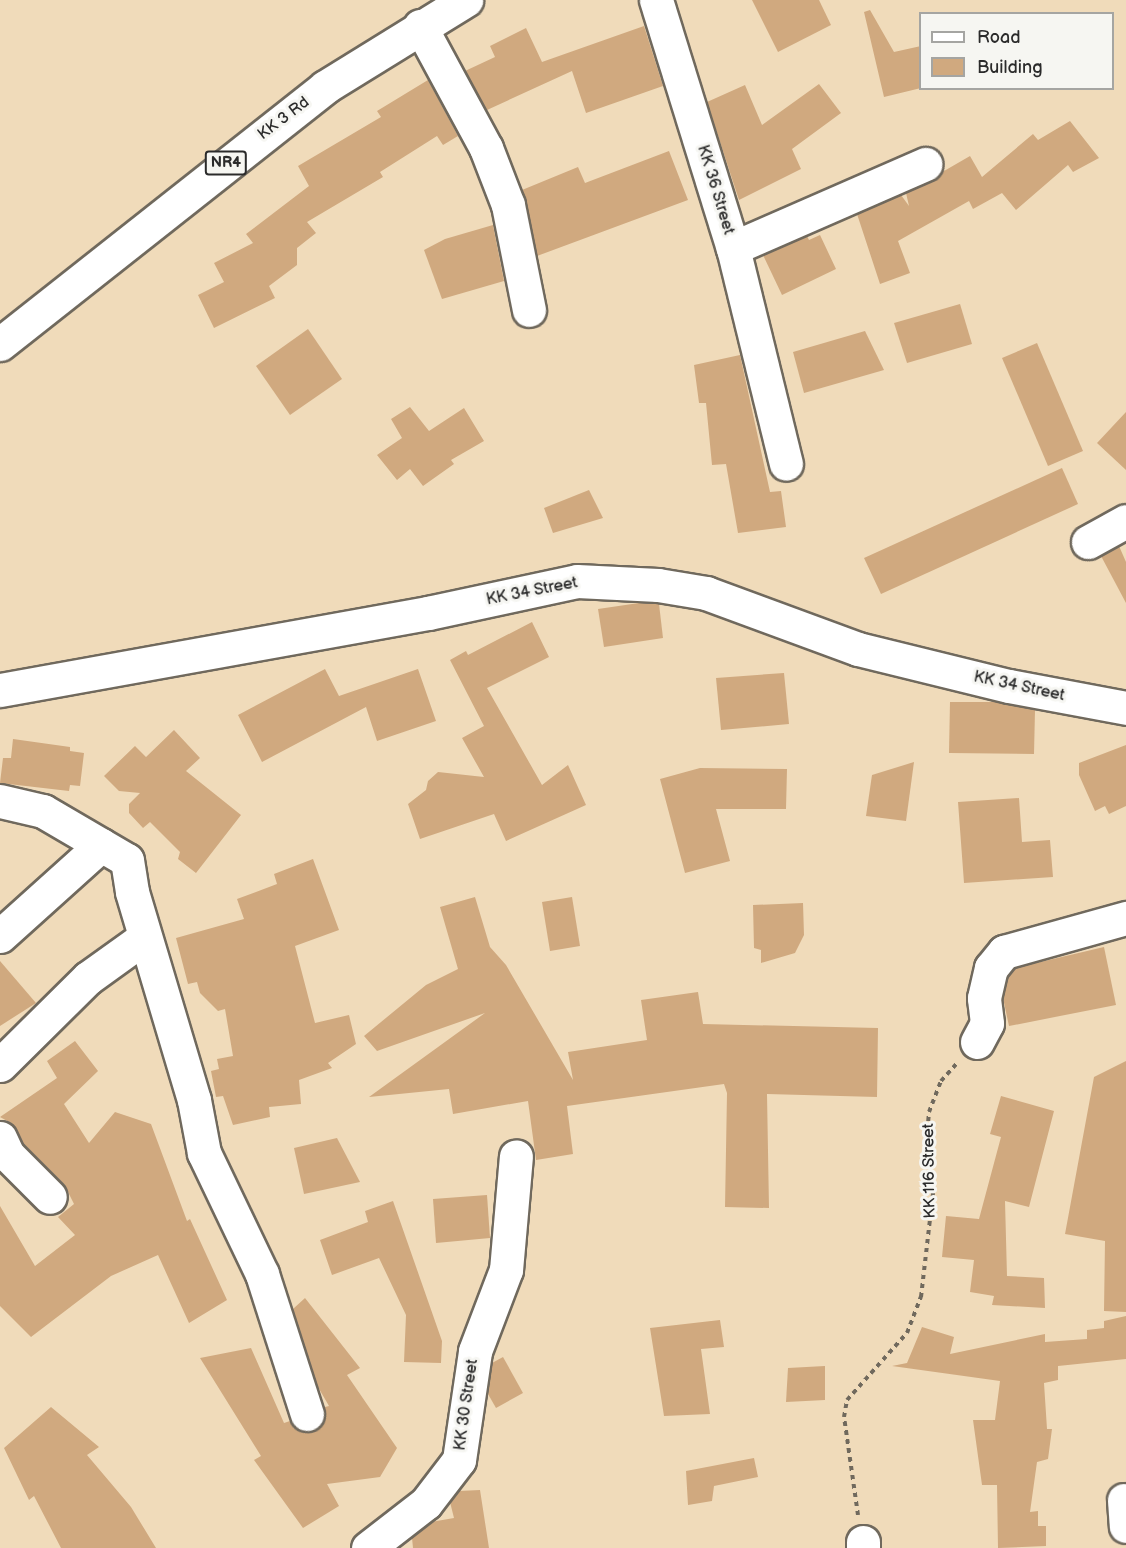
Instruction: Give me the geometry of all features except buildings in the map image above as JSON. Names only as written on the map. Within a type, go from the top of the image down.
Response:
[{"type":"main road","name":"KK 3 Rd","points":[[0,344],[325,87],[420,26],[466,0]]},
{"type":"main road","name":"KK 36 Street","points":[[656,0],[732,248],[925,164]]},
{"type":"main road","points":[[420,26],[486,148],[508,205],[529,310]]},
{"type":"main road","points":[[732,248],[786,464]]},
{"type":"main road","points":[[1088,542],[1126,521]]},
{"type":"main road","name":"KK 34 Street","points":[[0,690],[428,613],[577,581],[658,585],[706,593],[879,655],[1010,686],[1126,708]]},
{"type":"main road","points":[[0,801],[43,811],[127,860],[145,937],[194,1100],[204,1153],[262,1274],[307,1414]]},
{"type":"main road","points":[[0,936],[101,845]]},
{"type":"main road","points":[[977,1042],[987,1023],[984,998],[991,968],[1004,952],[1126,918]]},
{"type":"main road","points":[[0,1065],[87,978],[145,937]]},
{"type":"main road","points":[[0,1138],[8,1155],[50,1197]]},
{"type":"main road","name":"KK 30 Street","points":[[368,1548],[426,1503],[459,1460],[475,1350],[506,1270],[516,1156]]},
{"type":"path","name":"KK 116 Street","points":[[863,1545],[844,1417],[847,1400],[907,1333],[921,1297],[933,1194],[927,1139],[929,1112],[941,1081],[977,1042]]}]
